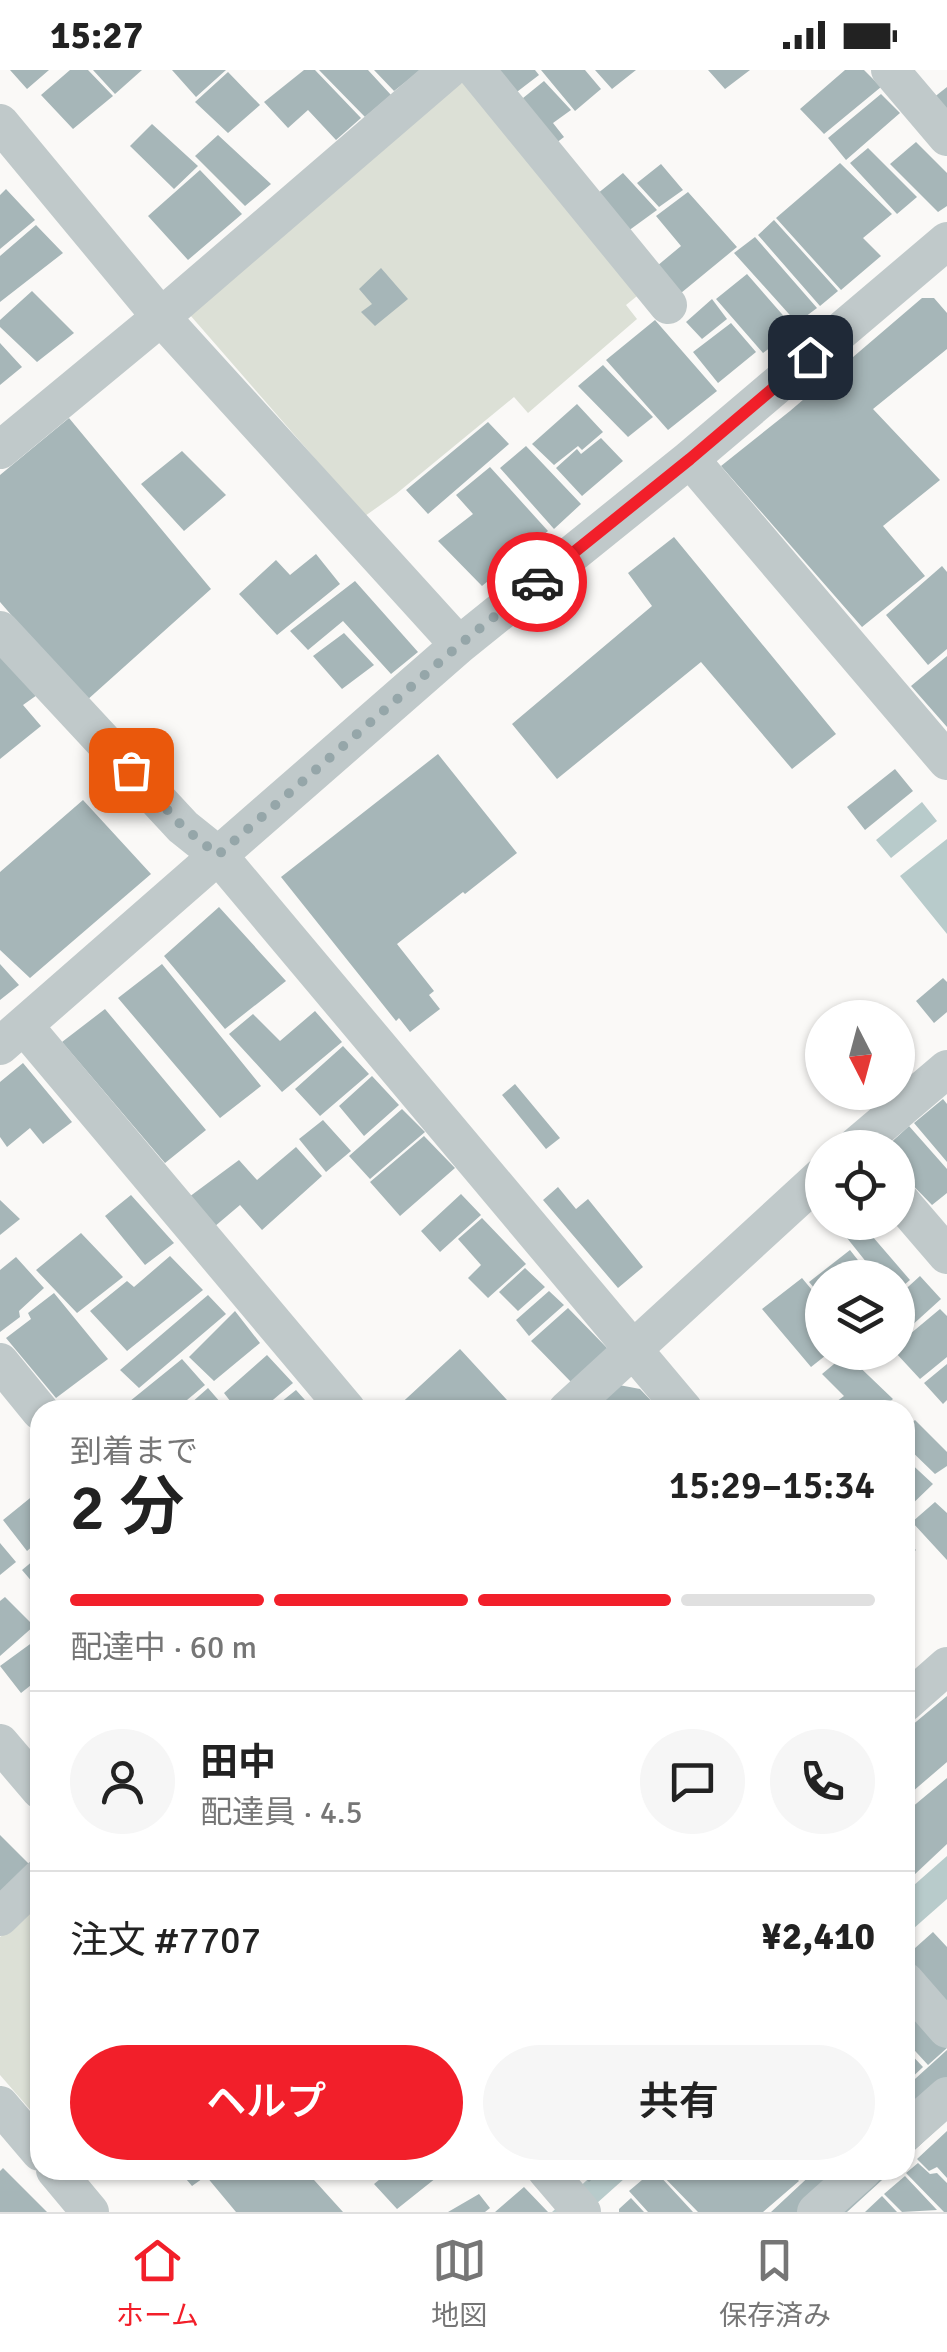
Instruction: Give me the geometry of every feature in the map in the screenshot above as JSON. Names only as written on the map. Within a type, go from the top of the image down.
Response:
[{"type":"street","points":[[0,450],[162,317],[448,70]]},
{"type":"street","points":[[476,70],[668,306]]},
{"type":"street","points":[[890,70],[947,137]]},
{"type":"street","points":[[0,124],[162,317],[458,646]]},
{"type":"street","points":[[338,1400],[12,1037],[458,646],[941,257]]},
{"type":"street","points":[[690,459],[947,761]]},
{"type":"street","points":[[0,630],[183,827],[218,855],[675,1400]]},
{"type":"street","points":[[875,1130],[947,1068]]},
{"type":"street","points":[[578,1400],[805,1192]]},
{"type":"street","points":[[915,1218],[947,1255]]},
{"type":"street","points":[[0,1362],[31,1400]]},
{"type":"street","points":[[0,1743],[30,1778]]},
{"type":"street","points":[[0,1917],[30,1888]]},
{"type":"street","points":[[915,1993],[947,2030]]},
{"type":"street","points":[[915,2124],[947,2096]]},
{"type":"street","points":[[0,2104],[30,2140]]},
{"type":"street","points":[[63,2180],[90,2212]]},
{"type":"street","points":[[555,2180],[582,2212]]},
{"type":"street","points":[[816,2212],[852,2180]]},
{"type":"shaded area","points":[[468,70],[642,292],[626,305],[637,319],[528,413],[514,397],[365,516],[190,315]]},
{"type":"shaded area","points":[[922,802],[937,821],[891,858],[876,840]]},
{"type":"shaded area","points":[[947,839],[947,934],[900,876]]},
{"type":"shaded area","points":[[947,1856],[947,1899],[915,1927],[915,1884]]},
{"type":"shaded area","points":[[30,1910],[30,2110],[0,2075],[0,1937]]},
{"type":"shaded area","points":[[587,2180],[623,2180],[587,2212],[552,2212]]},
{"type":"building","points":[[10,70],[49,70],[27,89]]},
{"type":"building","points":[[70,70],[88,70],[113,96],[73,129],[41,95]]},
{"type":"building","points":[[93,70],[142,70],[115,94]]},
{"type":"building","points":[[172,70],[226,70],[196,97]]},
{"type":"building","points":[[304,70],[315,70],[361,118],[336,140],[308,110],[288,128],[264,102]]},
{"type":"building","points":[[319,70],[368,70],[391,95],[365,117]]},
{"type":"building","points":[[374,70],[421,70],[394,91]]},
{"type":"building","points":[[492,70],[535,70],[539,75],[509,98]]},
{"type":"building","points":[[541,70],[585,70],[601,89],[575,111]]},
{"type":"building","points":[[595,70],[636,70],[612,89]]},
{"type":"building","points":[[708,70],[750,70],[725,89]]},
{"type":"building","points":[[845,70],[864,70],[881,87],[824,134],[800,109]]},
{"type":"building","points":[[228,72],[260,105],[228,133],[195,102]]},
{"type":"building","points":[[544,81],[571,110],[553,123],[564,137],[547,150],[512,107]]},
{"type":"building","points":[[947,87],[947,124],[928,102]]},
{"type":"building","points":[[881,94],[900,113],[846,160],[828,138]]},
{"type":"building","points":[[152,124],[198,166],[174,189],[130,146]]},
{"type":"building","points":[[218,135],[271,184],[245,206],[195,156]]},
{"type":"building","points":[[916,142],[947,173],[947,206],[938,212],[890,164]]},
{"type":"building","points":[[868,148],[917,197],[897,214],[850,163]]},
{"type":"building","points":[[840,163],[892,214],[863,238],[881,256],[841,290],[776,218]]},
{"type":"building","points":[[661,164],[683,190],[659,207],[637,183]]},
{"type":"building","points":[[200,170],[242,214],[188,260],[148,216]]},
{"type":"building","points":[[623,173],[657,210],[624,234],[592,198]]},
{"type":"building","points":[[6,189],[35,220],[0,249],[0,195]]},
{"type":"building","points":[[688,192],[737,247],[681,293],[657,266],[681,246],[656,216]]},
{"type":"building","points":[[774,220],[838,291],[820,306],[758,235]]},
{"type":"building","points":[[36,225],[63,253],[0,302],[0,256]]},
{"type":"building","points":[[755,237],[817,308],[797,323],[734,253]]},
{"type":"building","points":[[381,268],[408,299],[375,326],[361,312],[372,304],[359,289]]},
{"type":"building","points":[[747,274],[795,329],[763,353],[716,299]]},
{"type":"building","points":[[32,291],[74,333],[37,362],[0,327],[0,320]]},
{"type":"building","points":[[922,298],[934,298],[947,313],[947,349],[873,409],[940,480],[883,526],[925,576],[862,627],[721,466]]},
{"type":"building","points":[[712,299],[727,319],[702,339],[686,322]]},
{"type":"building","points":[[655,320],[717,391],[668,430],[606,360]]},
{"type":"building","points":[[731,323],[756,352],[718,383],[693,352]]},
{"type":"building","points":[[0,343],[22,367],[0,385]]},
{"type":"building","points":[[603,365],[653,417],[628,437],[578,386]]},
{"type":"building","points":[[577,404],[603,432],[582,450],[578,446],[554,465],[532,444]]},
{"type":"building","points":[[69,418],[211,589],[86,701],[0,602],[0,475]]},
{"type":"building","points":[[488,422],[509,444],[428,514],[406,490]]},
{"type":"building","points":[[601,438],[623,461],[582,496],[556,468],[577,449],[581,454]]},
{"type":"building","points":[[526,446],[581,504],[554,529],[500,468]]},
{"type":"building","points":[[182,451],[226,495],[184,531],[141,484]]},
{"type":"building","points":[[490,467],[548,531],[482,586],[438,541],[473,514],[456,495]]},
{"type":"building","points":[[674,537],[836,734],[792,769],[701,662],[557,779],[512,724],[652,606],[628,573]]},
{"type":"building","points":[[316,554],[340,584],[277,635],[239,594],[276,560],[290,575]]},
{"type":"building","points":[[942,566],[947,572],[947,649],[928,665],[886,615]]},
{"type":"building","points":[[355,581],[418,652],[391,674],[343,621],[308,650],[290,631]]},
{"type":"building","points":[[344,633],[374,665],[342,689],[313,656]]},
{"type":"building","points":[[0,656],[37,695],[23,705],[41,726],[0,759]]},
{"type":"building","points":[[947,656],[947,727],[911,686]]},
{"type":"building","points":[[438,754],[517,853],[397,944],[434,991],[429,995],[440,1009],[410,1032],[399,1018],[396,1021],[281,877]]},
{"type":"building","points":[[895,769],[913,791],[865,830],[847,807]]},
{"type":"building","points":[[83,800],[151,874],[30,978],[0,950],[0,872]]},
{"type":"building","points":[[219,907],[286,981],[225,1029],[164,956]]},
{"type":"building","points":[[0,964],[19,985],[0,1000]]},
{"type":"building","points":[[162,964],[261,1086],[220,1118],[118,998]]},
{"type":"building","points":[[943,978],[947,982],[947,1012],[934,1023],[916,1001]]},
{"type":"building","points":[[105,1009],[206,1130],[165,1163],[62,1042]]},
{"type":"building","points":[[315,1011],[342,1042],[282,1092],[229,1034],[253,1014],[280,1041]]},
{"type":"building","points":[[343,1046],[369,1074],[320,1116],[295,1089]]},
{"type":"building","points":[[23,1063],[72,1122],[43,1144],[30,1128],[7,1147],[0,1137],[0,1082]]},
{"type":"building","points":[[372,1076],[399,1105],[364,1136],[339,1106]]},
{"type":"building","points":[[515,1084],[560,1138],[546,1149],[502,1095]]},
{"type":"building","points":[[943,1099],[947,1104],[947,1162],[914,1123]]},
{"type":"building","points":[[402,1109],[425,1132],[370,1179],[349,1156]]},
{"type":"building","points":[[323,1120],[351,1151],[326,1172],[299,1139]]},
{"type":"building","points":[[915,1133],[947,1169],[947,1193],[932,1205],[915,1188]]},
{"type":"building","points":[[424,1136],[455,1168],[400,1216],[370,1182]]},
{"type":"building","points":[[296,1147],[322,1176],[262,1230],[240,1205],[214,1227],[189,1197],[239,1160],[257,1180]]},
{"type":"building","points":[[558,1187],[576,1209],[588,1199],[643,1267],[618,1288],[543,1200]]},
{"type":"building","points":[[461,1194],[481,1215],[440,1252],[421,1231]]},
{"type":"building","points":[[131,1195],[174,1243],[145,1265],[105,1216]]},
{"type":"building","points":[[0,1200],[20,1219],[0,1235]]},
{"type":"building","points":[[482,1218],[526,1264],[488,1298],[468,1278],[481,1265],[458,1239]]},
{"type":"building","points":[[81,1233],[123,1277],[77,1313],[36,1270]]},
{"type":"building","points":[[849,1240],[876,1240],[893,1260],[865,1260]]},
{"type":"building","points":[[850,1250],[858,1260],[837,1260]]},
{"type":"building","points":[[170,1256],[203,1290],[127,1351],[90,1311],[127,1281],[134,1287]]},
{"type":"building","points":[[16,1257],[44,1288],[19,1311],[20,1317],[0,1332],[0,1270]]},
{"type":"building","points":[[525,1268],[545,1287],[518,1311],[499,1292]]},
{"type":"building","points":[[920,1276],[941,1299],[915,1323],[915,1281]]},
{"type":"building","points":[[802,1278],[805,1360],[762,1309]]},
{"type":"building","points":[[549,1291],[564,1305],[529,1336],[516,1320]]},
{"type":"building","points":[[54,1293],[108,1359],[56,1398],[6,1338],[31,1319],[28,1313]]},
{"type":"building","points":[[208,1295],[226,1314],[139,1388],[120,1370]]},
{"type":"building","points":[[568,1308],[609,1350],[571,1382],[531,1341]]},
{"type":"building","points":[[940,1309],[947,1316],[947,1357],[920,1379],[912,1370],[915,1370],[915,1330]]},
{"type":"building","points":[[235,1311],[260,1343],[214,1381],[189,1357]]},
{"type":"building","points":[[460,1349],[507,1400],[405,1400]]},
{"type":"building","points":[[267,1355],[293,1383],[273,1400],[229,1400],[224,1393]]},
{"type":"building","points":[[182,1359],[205,1385],[187,1400],[131,1400]]},
{"type":"building","points":[[947,1364],[947,1400],[943,1404],[924,1383]]},
{"type":"building","points":[[827,1370],[863,1370],[893,1399],[839,1400],[844,1396],[822,1374]]},
{"type":"building","points":[[619,1385],[640,1389],[650,1400],[602,1400]]},
{"type":"building","points":[[208,1388],[218,1400],[194,1400]]},
{"type":"building","points":[[296,1390],[305,1400],[284,1400]]},
{"type":"building","points":[[915,1420],[947,1452],[947,1466],[935,1474],[915,1455]]},
{"type":"building","points":[[915,1467],[933,1484],[915,1501]]},
{"type":"building","points":[[30,1498],[30,1548],[27,1551],[3,1520]]},
{"type":"building","points":[[935,1502],[947,1513],[947,1560],[915,1525],[915,1519]]},
{"type":"building","points":[[0,1543],[16,1562],[0,1575]]},
{"type":"building","points":[[30,1563],[30,1579],[22,1570]]},
{"type":"building","points":[[5,1597],[30,1622],[30,1630],[0,1656],[0,1601]]},
{"type":"building","points":[[30,1644],[30,1686],[21,1693],[0,1666]]},
{"type":"building","points":[[947,1696],[947,1762],[915,1789],[915,1723]]},
{"type":"building","points":[[947,1778],[947,1844],[915,1874],[915,1805]]},
{"type":"building","points":[[0,1835],[30,1865],[30,1871],[0,1897]]},
{"type":"building","points":[[933,1932],[947,1947],[947,2007],[915,1971],[915,1948]]},
{"type":"building","points":[[915,2007],[947,2042],[947,2048],[928,2065],[915,2051]]},
{"type":"building","points":[[947,2050],[947,2120],[915,2150],[915,2079]]},
{"type":"building","points":[[915,2059],[923,2067],[915,2075]]},
{"type":"building","points":[[947,2131],[947,2178],[937,2167],[929,2171],[917,2159]]},
{"type":"building","points":[[918,2163],[930,2174],[937,2173],[947,2183],[947,2212],[913,2180]]},
{"type":"building","points":[[3,2168],[47,2212],[0,2212]]},
{"type":"building","points":[[209,2180],[314,2180],[343,2212],[236,2212]]},
{"type":"building","points":[[379,2180],[433,2180],[397,2209],[374,2184]]},
{"type":"building","points":[[642,2180],[664,2180],[693,2212],[648,2212],[629,2191]]},
{"type":"building","points":[[667,2180],[799,2181],[763,2212],[698,2212]]},
{"type":"building","points":[[805,2180],[882,2180],[847,2212],[771,2212]]},
{"type":"building","points":[[900,2180],[909,2180],[937,2210],[902,2212],[884,2194]]},
{"type":"building","points":[[524,2187],[548,2212],[495,2212]]},
{"type":"building","points":[[479,2194],[490,2208],[485,2212],[448,2212]]},
{"type":"building","points":[[882,2196],[897,2212],[865,2212]]},
{"type":"building","points":[[631,2198],[644,2212],[619,2212]]},
{"type":"way so far","points":[[131,770],[183,827],[218,855],[537,582]]},
{"type":"route","points":[[537,582],[810,357]]}]
